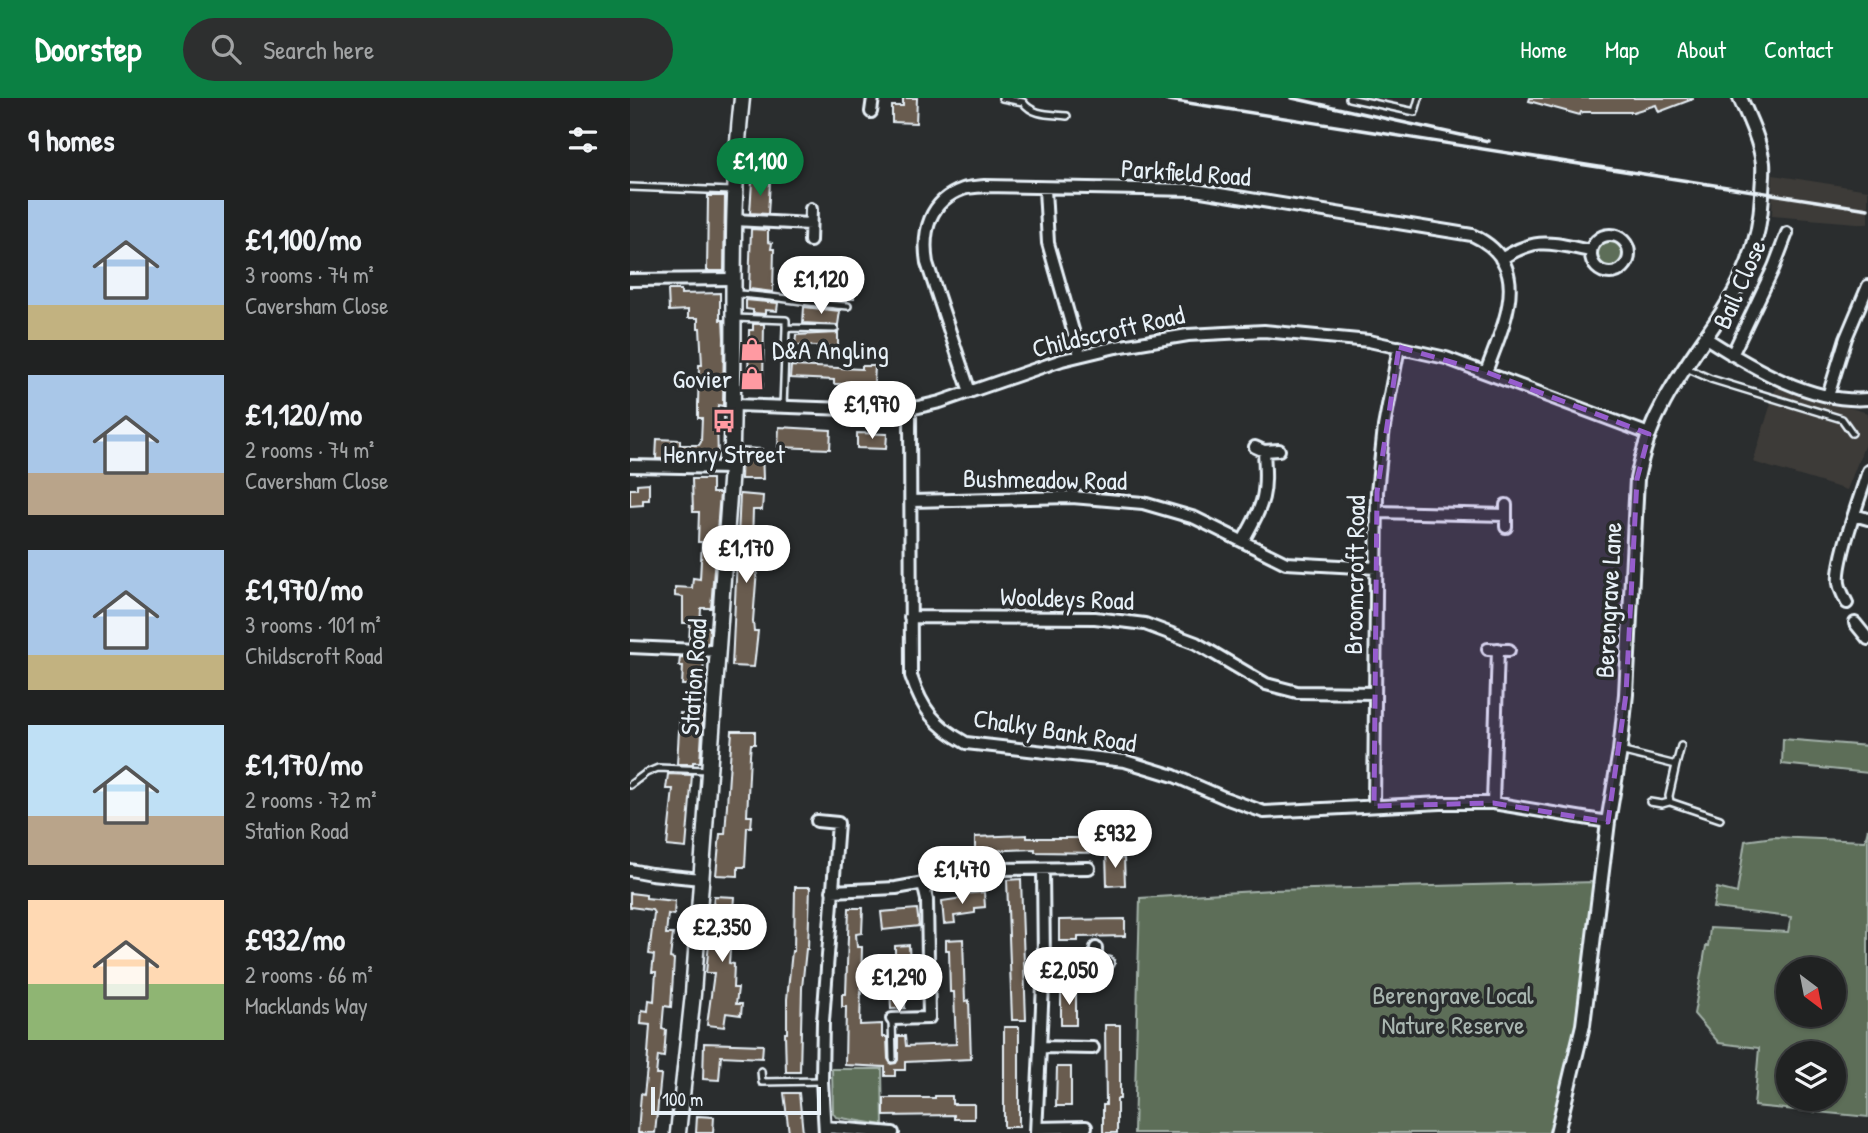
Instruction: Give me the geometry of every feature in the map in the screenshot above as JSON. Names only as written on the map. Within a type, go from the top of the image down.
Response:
[{"type":"main road","name":"Station Road","points":[[678,1133],[693,994],[731,468],[735,220],[742,98]]},
{"type":"street","points":[[871,112],[873,98]]},
{"type":"street","name":"Berengrave Lane","points":[[1558,1133],[1583,1025],[1608,822],[1620,751],[1626,694],[1637,479],[1649,434],[1661,407],[1732,299],[1751,258],[1761,205],[1763,163],[1740,98]]},
{"type":"street","name":"Parkfield Road","points":[[970,392],[927,263],[924,244],[926,228],[934,212],[947,198],[964,188],[985,186],[1195,190],[1468,234],[1487,244],[1501,259]]},
{"type":"street","points":[[1045,189],[1048,243],[1080,355]]},
{"type":"street","points":[[810,241],[811,209]]},
{"type":"street","points":[[735,220],[810,224]]},
{"type":"street","name":"Bail Close","points":[[1732,355],[1774,267],[1787,233]]},
{"type":"street","points":[[1486,372],[1511,298],[1510,281],[1501,259],[1522,246],[1536,243],[1591,251]]},
{"type":"street","points":[[630,280],[735,287]]},
{"type":"street","points":[[1828,396],[1846,338],[1868,286]]},
{"type":"street","name":"Childscroft Road","points":[[734,405],[910,409],[1080,355],[1158,339],[1227,332],[1280,332],[1322,335],[1399,347],[1446,358],[1649,434]]},
{"type":"street","points":[[1706,338],[1772,377],[1848,401],[1868,399]]},
{"type":"street","name":"Broomcroft Road","points":[[1374,806],[1377,512],[1384,427],[1399,347]]},
{"type":"street","name":"Chalky Bank Road","points":[[910,409],[911,676],[918,698],[932,718],[949,733],[966,743],[1125,761],[1174,776],[1264,812],[1493,803],[1608,822]]},
{"type":"street","points":[[1243,541],[1262,508],[1266,488],[1260,449],[1279,450]]},
{"type":"street","points":[[630,466],[731,468]]},
{"type":"street","points":[[1847,603],[1839,577],[1868,471]]},
{"type":"street","name":"Bushmeadow Road","points":[[911,501],[1072,497],[1143,503],[1195,519],[1286,563],[1376,568]]},
{"type":"street","points":[[1377,512],[1506,516]]},
{"type":"street","points":[[1854,515],[1868,519]]},
{"type":"street","name":"Wooldeys Road","points":[[910,617],[1095,618],[1145,624],[1196,643],[1266,684],[1297,692],[1375,694]]},
{"type":"street","points":[[1855,623],[1868,639]]},
{"type":"street","points":[[630,647],[719,651]]},
{"type":"street","points":[[1493,803],[1498,649]]},
{"type":"street","points":[[817,821],[838,822],[823,1021],[822,1081],[825,1130],[893,1133]]},
{"type":"street","points":[[832,891],[872,891],[1003,869],[1089,868]]},
{"type":"street","points":[[1044,869],[1044,964],[1037,1130],[1086,1128]]},
{"type":"street","points":[[630,870],[701,879]]},
{"type":"street","points":[[892,1019],[929,1018],[927,900],[923,883]]},
{"type":"street","points":[[1044,964],[1102,963],[1096,948]]},
{"type":"street","points":[[1041,1048],[1093,1048]]},
{"type":"lane","points":[[1002,98],[1023,102],[1035,113],[1067,116]]},
{"type":"lane","points":[[1349,98],[1415,112],[1419,98]]},
{"type":"lane","points":[[630,187],[736,191]]},
{"type":"lane","points":[[735,287],[848,306]]},
{"type":"lane","points":[[735,318],[786,320],[783,407]]},
{"type":"lane","points":[[786,328],[835,329]]},
{"type":"lane","points":[[1686,368],[1711,379],[1842,419],[1852,433]]},
{"type":"lane","points":[[1670,802],[1669,796],[1681,746]]},
{"type":"lane","points":[[1620,751],[1676,765]]},
{"type":"lane","points":[[630,785],[646,772],[658,768],[710,771]]},
{"type":"lane","points":[[1650,802],[1670,802],[1720,819]]},
{"type":"lane","points":[[892,1019],[893,1059]]},
{"type":"lane","points":[[761,1071],[762,1082],[822,1081]]},
{"type":"highlighted area","points":[[1399,347],[1486,372],[1649,434],[1637,479],[1626,694],[1608,822],[1493,803],[1374,806],[1377,492]]},
{"type":"shaded area","points":[[1773,175],[1868,190],[1868,224],[1772,216]]},
{"type":"shaded area","points":[[1776,387],[1868,413],[1868,436],[1847,490],[1753,462]]},
{"type":"green space","points":[[1610,239],[1621,243],[1625,254],[1621,265],[1610,269],[1599,265],[1595,254],[1599,243]]},
{"type":"green space","points":[[1783,739],[1868,746],[1868,773],[1782,764]]},
{"type":"green space","points":[[1868,828],[1868,1117],[1806,1111],[1846,1111],[1846,1041],[1776,1041],[1776,1108],[1754,1106],[1759,1048],[1719,1043],[1694,1014],[1710,928],[1788,932],[1791,917],[1713,908],[1717,888],[1737,893],[1745,841],[1774,837],[1865,841]]},
{"type":"green space","name":"Berengrave Local Nature Reserve","points":[[1595,882],[1573,1053],[1549,1133],[1134,1133],[1140,898],[1272,890]]},
{"type":"green space","points":[[832,1069],[882,1069],[883,1125],[836,1117],[833,1113]]},
{"type":"building","points":[[903,98],[917,98],[916,123],[892,122],[892,106],[903,106]]},
{"type":"building","points":[[1530,98],[1693,99],[1659,112],[1656,105],[1633,112],[1581,112],[1580,115],[1529,101]]},
{"type":"building","points":[[752,181],[770,182],[768,214],[750,213]]},
{"type":"building","points":[[708,196],[725,196],[724,271],[707,271]]},
{"type":"building","points":[[751,229],[768,230],[768,242],[772,243],[771,249],[774,249],[773,292],[749,289]]},
{"type":"building","points":[[811,284],[854,284],[854,299],[847,301],[804,296],[804,288],[811,288]]},
{"type":"building","points":[[668,290],[681,290],[681,294],[720,293],[720,320],[723,320],[724,338],[723,406],[718,405],[717,418],[718,460],[699,457],[656,459],[657,439],[680,440],[680,445],[699,445],[701,442],[702,418],[698,418],[698,404],[699,365],[702,365],[698,318],[688,318],[688,310],[669,311]]},
{"type":"building","points":[[746,300],[778,303],[777,311],[753,313],[753,310],[746,309]]},
{"type":"building","points":[[804,307],[840,311],[838,325],[803,323]]},
{"type":"building","points":[[753,324],[764,324],[763,387],[748,387],[749,330],[753,330]]},
{"type":"building","points":[[838,333],[838,347],[795,345],[796,335]]},
{"type":"building","points":[[791,366],[862,369],[862,366],[875,366],[874,384],[834,384],[834,380],[790,378]]},
{"type":"building","points":[[779,427],[831,430],[830,449],[778,447]]},
{"type":"building","points":[[857,433],[887,434],[886,449],[857,448]]},
{"type":"building","points":[[742,448],[762,449],[763,479],[741,479]]},
{"type":"building","points":[[692,479],[712,479],[712,493],[720,493],[711,608],[701,608],[700,627],[710,627],[709,643],[689,642],[690,623],[683,623],[683,597],[675,596],[675,587],[692,588],[693,578],[700,579],[702,542],[698,542],[699,512],[693,512]]},
{"type":"building","points":[[649,483],[649,500],[643,500],[643,505],[630,506],[630,489],[637,489],[637,484]]},
{"type":"building","points":[[740,494],[763,496],[762,510],[753,510],[752,542],[759,543],[753,621],[754,631],[758,631],[754,667],[732,666]]},
{"type":"building","points":[[680,657],[704,658],[703,674],[706,674],[700,762],[693,764],[677,764],[680,713],[691,714],[693,685],[682,685],[683,666],[679,666]]},
{"type":"building","points":[[732,731],[755,731],[755,744],[751,744],[747,816],[752,816],[751,827],[747,827],[745,867],[738,867],[738,876],[716,875],[720,834],[725,834]]},
{"type":"building","points":[[668,774],[692,775],[686,848],[667,846],[673,789],[666,789]]},
{"type":"building","points":[[1027,835],[1027,838],[1105,838],[1105,853],[1035,852],[1035,849],[975,854],[975,837]]},
{"type":"building","points":[[1106,852],[1118,852],[1118,859],[1124,858],[1125,885],[1107,886]]},
{"type":"building","points":[[1021,879],[1026,1020],[1012,1020],[1007,880]]},
{"type":"building","points":[[795,887],[810,887],[808,949],[802,988],[800,1072],[786,1072],[785,1033],[794,951]]},
{"type":"building","points":[[984,892],[985,907],[975,908],[975,913],[954,916],[955,923],[944,924],[942,901],[963,898],[963,894]]},
{"type":"building","points":[[630,893],[646,895],[646,898],[675,901],[674,915],[668,914],[666,934],[673,934],[670,958],[674,959],[671,1007],[664,1006],[664,1057],[658,1056],[656,1075],[661,1075],[655,1133],[638,1133],[650,1025],[641,1024],[642,1010],[648,1011],[649,1000],[654,1001],[656,972],[652,972],[654,955],[649,954],[654,913],[652,910],[630,907]]},
{"type":"building","points":[[714,896],[734,897],[729,963],[734,964],[733,988],[738,988],[736,1004],[742,1004],[741,1015],[726,1013],[724,1027],[707,1025],[714,973],[706,973]]},
{"type":"building","points":[[849,908],[863,908],[862,933],[856,934],[857,947],[862,947],[860,1025],[882,1024],[882,1037],[887,1037],[888,1059],[891,1064],[898,1060],[898,1036],[905,1036],[906,1046],[956,1044],[954,992],[950,992],[949,950],[946,950],[946,940],[963,939],[965,1001],[969,1000],[971,1059],[905,1062],[905,1070],[895,1070],[895,1076],[885,1076],[885,1067],[845,1065],[846,1007],[842,1007],[842,994],[846,994]]},
{"type":"building","points":[[917,909],[919,926],[883,930],[881,912]]},
{"type":"building","points":[[1125,919],[1125,936],[1078,937],[1078,941],[1059,941],[1059,920]]},
{"type":"building","points":[[909,945],[910,967],[903,967],[905,1008],[891,1009],[889,966],[895,966],[895,946]]},
{"type":"building","points":[[1076,989],[1076,1025],[1061,1025],[1061,990]]},
{"type":"building","points":[[1105,1025],[1120,1025],[1117,1133],[1103,1133],[1103,1105],[1106,1105]]},
{"type":"building","points":[[1004,1027],[1019,1027],[1019,1127],[1004,1127]]},
{"type":"building","points":[[704,1043],[763,1045],[762,1058],[721,1056],[719,1080],[703,1079]]},
{"type":"building","points":[[1057,1067],[1071,1067],[1071,1106],[1056,1106]]},
{"type":"building","points":[[784,1093],[799,1093],[803,1133],[789,1133]]},
{"type":"building","points":[[952,1096],[952,1104],[974,1104],[974,1119],[954,1119],[954,1115],[884,1116],[884,1098]]},
{"type":"building","points":[[697,1116],[714,1117],[713,1133],[696,1133]]},
{"type":"railway","points":[[1156,98],[1868,209]]},
{"type":"railway","points":[[1292,98],[1488,141]]},
{"type":"place","name":"D&A Angling","points":[[752,349]]},
{"type":"place","name":"Govier","points":[[752,378]]},
{"type":"place","name":"Henry Street","points":[[724,421]]}]
